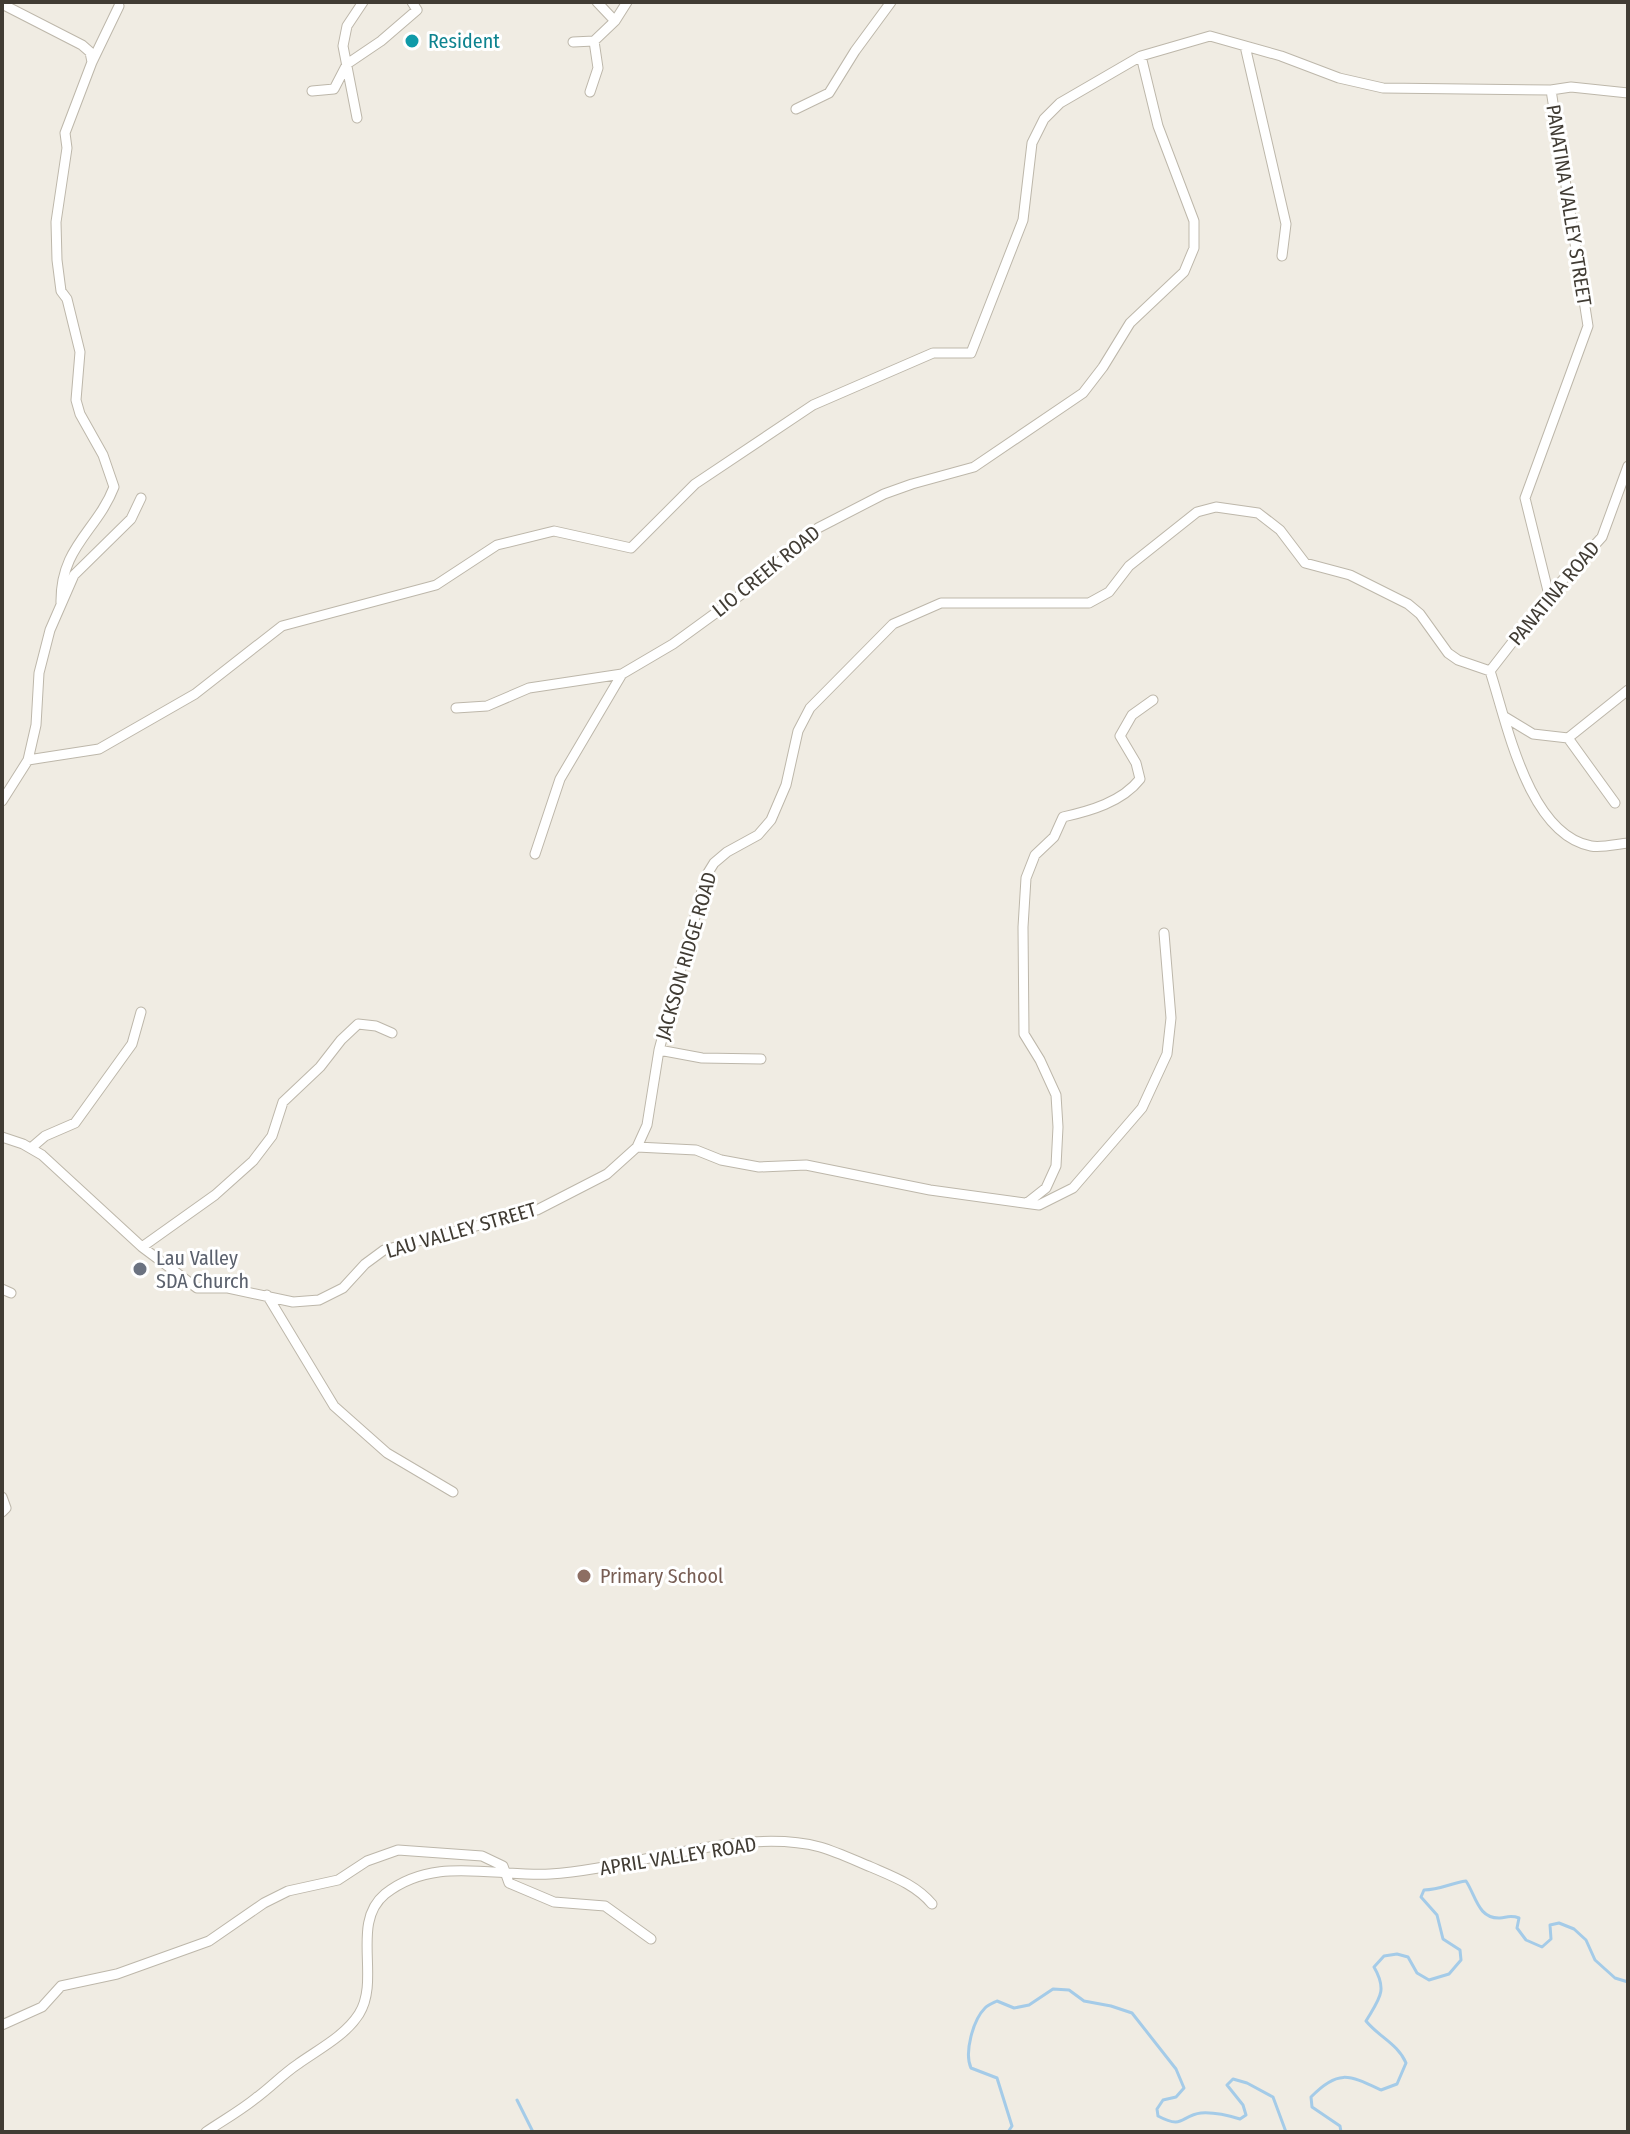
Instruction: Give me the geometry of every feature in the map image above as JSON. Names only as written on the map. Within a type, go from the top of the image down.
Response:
[{"type":"street","points":[[357,118],[343,46],[347,26],[363,2]]},
{"type":"street","points":[[312,91],[334,89],[347,64],[381,41],[417,10],[412,2]]},
{"type":"street","points":[[597,2],[615,21]]},
{"type":"street","points":[[573,42],[594,41],[615,21],[627,2]]},
{"type":"street","points":[[796,109],[829,93],[891,2]]},
{"type":"street","points":[[2,4],[82,45],[90,52],[92,62]]},
{"type":"street","points":[[61,603],[60,586],[67,566],[81,538],[107,505],[114,487],[103,455],[80,414],[76,400],[80,352],[67,299],[61,291],[56,222],[67,148],[65,133],[92,62],[119,6]]},
{"type":"street","points":[[28,760],[99,749],[195,694],[282,626],[436,585],[497,545],[554,531],[631,548],[695,484],[813,405],[933,353],[971,353],[1023,220],[1032,143],[1044,119],[1060,103],[1141,56],[1210,36],[1281,56],[1339,78],[1383,88],[1551,90],[1571,87],[1628,93]]},
{"type":"street","points":[[590,92],[598,68],[594,41]]},
{"type":"street","points":[[1245,46],[1286,224],[1282,256]]},
{"type":"street","name":"LIO CREEK ROAD","points":[[622,674],[673,644],[750,588],[818,528],[884,494],[974,467],[1083,393],[1130,323],[1184,272],[1194,248],[1194,221],[1158,126],[1141,56]]},
{"type":"street","name":"PANATINA VALLEY STREET","points":[[1549,595],[1525,498],[1588,326],[1551,90]]},
{"type":"street","name":"PANATINA ROAD","points":[[1490,671],[1549,595],[1602,537],[1628,466]]},
{"type":"street","points":[[2,801],[28,760],[36,725],[39,673],[61,603],[74,575],[131,519],[141,498]]},
{"type":"street","name":"JACKSON RIDGE ROAD","points":[[637,1147],[647,1125],[659,1050],[706,876],[714,863],[758,835],[771,820],[786,785],[798,731],[810,708],[893,624],[941,603],[1089,603],[1109,592],[1129,566],[1197,512],[1216,507],[1258,513],[1280,530],[1305,563],[1350,575],[1408,604],[1420,614],[1448,653],[1458,660],[1490,671]]},
{"type":"street","points":[[1490,671],[1528,787],[1551,822],[1581,843],[1593,847],[1628,843]]},
{"type":"street","points":[[456,708],[487,706],[529,688],[622,674]]},
{"type":"street","points":[[535,854],[560,779],[622,674]]},
{"type":"street","points":[[1505,717],[1533,734],[1568,738],[1628,690]]},
{"type":"street","points":[[1027,1203],[1046,1188],[1056,1166],[1058,1127],[1056,1095],[1024,1034],[1026,878],[1035,855],[1054,837],[1063,817],[1094,810],[1133,787],[1140,779],[1136,763],[1120,736],[1132,715],[1153,700]]},
{"type":"street","points":[[1568,738],[1615,803]]},
{"type":"street","points":[[637,1147],[696,1150],[721,1160],[759,1167],[806,1165],[930,1190],[1039,1205],[1073,1188],[1142,1108],[1167,1054],[1171,1018],[1164,933]]},
{"type":"street","points":[[31,1148],[45,1136],[75,1123],[132,1044],[141,1012]]},
{"type":"street","points":[[142,1247],[215,1195],[253,1161],[272,1136],[283,1102],[320,1067],[358,1024],[376,1026],[392,1033]]},
{"type":"street","points":[[659,1050],[702,1058],[761,1059]]},
{"type":"street","name":"LAU VALLEY STREET","points":[[2,1137],[42,1155],[142,1247],[197,1288],[228,1288],[293,1302],[319,1300],[343,1288],[365,1264],[384,1250],[537,1210],[607,1174],[637,1147]]},
{"type":"street","points":[[267,1295],[334,1406],[387,1453],[453,1492]]},
{"type":"street","points":[[2,1497],[4,1510]]},
{"type":"street","name":"APRIL VALLEY ROAD","points":[[206,2132],[256,2099],[281,2076],[346,2031],[367,1999],[370,1919],[375,1904],[401,1884],[434,1871],[551,1874],[613,1866],[708,1847],[757,1842],[794,1843],[818,1846],[882,1872],[920,1891],[932,1904]]},
{"type":"street","points":[[2,2025],[42,2007],[61,1986],[117,1974],[209,1941],[264,1903],[288,1891],[338,1880],[367,1861],[398,1850],[482,1856],[503,1866],[509,1883],[554,1902],[605,1906],[651,1939]]},
{"type":"waterway","points":[[1341,2132],[1340,2126],[1312,2107],[1311,2097],[1329,2082],[1344,2077],[1381,2090],[1397,2084],[1406,2063],[1398,2051],[1366,2021],[1381,1989],[1374,1967],[1384,1956],[1397,1954],[1408,1957],[1417,1973],[1429,1980],[1449,1974],[1461,1960],[1460,1950],[1443,1939],[1437,1915],[1421,1897],[1424,1890],[1466,1881],[1482,1911],[1493,1917],[1519,1918],[1517,1928],[1526,1940],[1542,1947],[1551,1939],[1550,1925],[1559,1923],[1574,1929],[1586,1940],[1595,1960],[1615,1978],[1628,1982]]},
{"type":"waterway","points":[[1008,2132],[1012,2126],[997,2078],[971,2068],[969,2046],[973,2028],[981,2013],[992,2003],[997,2001],[1014,2008],[1029,2005],[1053,1989],[1069,1990],[1084,2001],[1132,2013],[1176,2069],[1184,2088],[1176,2097],[1163,2100],[1157,2109],[1158,2116],[1173,2122],[1201,2113],[1240,2119],[1246,2115],[1243,2105],[1227,2085],[1233,2079],[1273,2097],[1286,2132]]},
{"type":"waterway","points":[[517,2100],[533,2132]]},
{"type":"place","name":"Resident","points":[[412,41]]},
{"type":"place","name":"Lau Valley SDA Church","points":[[140,1269]]},
{"type":"place","name":"Primary School","points":[[584,1576]]}]
